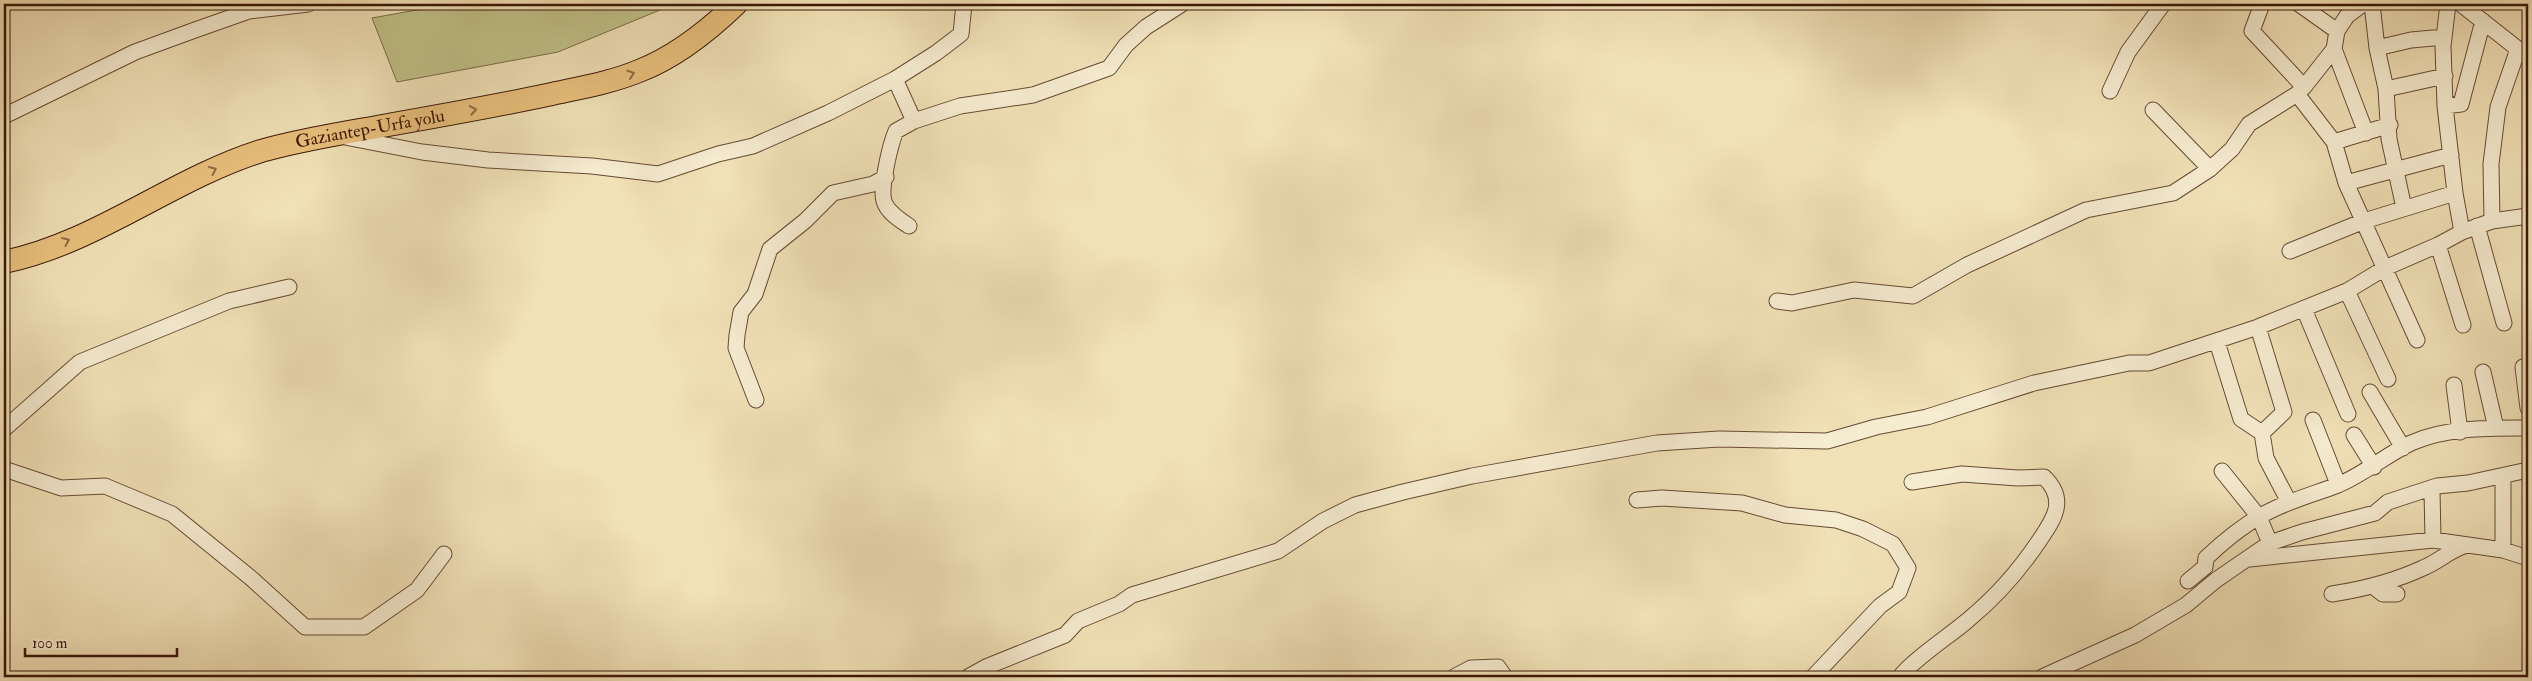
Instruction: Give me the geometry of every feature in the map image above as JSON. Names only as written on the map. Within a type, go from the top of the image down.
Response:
[{"type":"highway","name":"Gaziantep-Urfa yolu","points":[[4,246],[42,235],[214,153],[255,137],[295,126],[496,90],[600,68],[634,57],[658,45],[712,4]]},
{"type":"highway","name":"Gaziantep-Urfa yolu","points":[[4,262],[47,249],[220,167],[260,152],[298,141],[499,105],[604,82],[640,71],[666,58],[696,37],[736,4]]},
{"type":"street","points":[[4,116],[135,52],[250,11],[308,4]]},
{"type":"street","points":[[334,135],[422,152],[488,160],[592,166],[658,174],[718,154],[754,146],[828,113],[895,79],[936,53],[961,34],[964,4]]},
{"type":"street","points":[[909,226],[896,217],[884,202],[886,178],[896,131],[914,120],[960,106],[1033,95],[1109,68],[1126,45],[1146,27],[1182,4]]},
{"type":"street","points":[[2110,91],[2128,52],[2163,4]]},
{"type":"street","points":[[2262,4],[2252,31],[2300,91],[2334,142],[2346,183],[2417,340]]},
{"type":"street","points":[[2299,4],[2337,31]]},
{"type":"street","points":[[1777,301],[1792,303],[1854,290],[1913,296],[1967,266],[2086,210],[2173,193],[2210,169],[2232,149],[2250,124],[2300,91],[2334,49],[2337,31],[2348,16],[2363,4]]},
{"type":"street","points":[[2372,4],[2377,48],[2386,89],[2390,125],[2389,139],[2404,208]]},
{"type":"street","points":[[2448,4],[2444,37],[2445,106],[2455,193],[2462,232]]},
{"type":"street","points":[[2462,4],[2523,53],[2498,107],[2490,164],[2492,220]]},
{"type":"street","points":[[2445,106],[2461,104],[2482,21]]},
{"type":"street","points":[[2377,48],[2411,40],[2444,37]]},
{"type":"street","points":[[2334,49],[2366,133]]},
{"type":"street","points":[[2386,89],[2445,76]]},
{"type":"street","points":[[895,79],[914,120]]},
{"type":"street","points":[[2153,110],[2210,169]]},
{"type":"street","points":[[2334,142],[2390,125]]},
{"type":"street","points":[[2346,183],[2452,155]]},
{"type":"street","points":[[756,400],[736,348],[742,312],[755,294],[770,249],[805,221],[833,193],[874,184],[886,178]]},
{"type":"street","points":[[2290,251],[2364,221],[2455,193]]},
{"type":"street","points":[[968,677],[1004,659],[1065,635],[1078,621],[1118,604],[1132,595],[1278,551],[1323,521],[1355,505],[1472,476],[1657,443],[1719,439],[1827,441],[1876,427],[1927,417],[2034,383],[2128,363],[2149,362],[2217,342],[2304,309],[2347,291],[2385,268],[2438,245],[2462,232],[2492,220],[2527,211]]},
{"type":"street","points":[[2477,226],[2504,323]]},
{"type":"street","points":[[2438,245],[2463,325]]},
{"type":"street","points":[[4,429],[80,362],[229,301],[289,287]]},
{"type":"street","points":[[2347,291],[2388,379]]},
{"type":"street","points":[[2304,309],[2348,414]]},
{"type":"street","points":[[2258,327],[2284,412],[2262,433]]},
{"type":"street","points":[[2217,342],[2241,419],[2262,433],[2266,458],[2289,502]]},
{"type":"street","points":[[2522,366],[2528,408]]},
{"type":"street","points":[[2483,372],[2496,428]]},
{"type":"street","points":[[2454,385],[2460,432]]},
{"type":"street","points":[[2370,392],[2403,448]]},
{"type":"street","points":[[2314,420],[2338,484]]},
{"type":"street","points":[[2188,581],[2205,567],[2206,558],[2217,548],[2259,517],[2289,502],[2338,484],[2374,467],[2411,443],[2442,434],[2496,428],[2528,428]]},
{"type":"street","points":[[2354,435],[2374,467]]},
{"type":"street","points":[[4,469],[61,488],[105,486],[172,514],[252,579],[305,627],[364,627],[417,590],[444,554]]},
{"type":"street","points":[[2042,677],[2135,635],[2186,605],[2216,580],[2270,543],[2302,532],[2375,513],[2388,502],[2437,486],[2468,483],[2528,470]]},
{"type":"street","points":[[2222,471],[2259,517],[2270,543]]},
{"type":"street","points":[[1900,677],[1995,597],[2026,560],[2055,516],[2058,496],[2052,484],[2044,476],[2018,478],[1962,474],[1912,482]]},
{"type":"street","points":[[2503,476],[2503,550]]},
{"type":"street","points":[[2432,489],[2433,540]]},
{"type":"street","points":[[1637,500],[1662,498],[1742,503],[1785,515],[1836,520],[1863,529],[1893,544],[1908,568],[1899,592],[1880,606],[1813,677]]},
{"type":"street","points":[[2248,559],[2433,540],[2503,550],[2528,558]]},
{"type":"street","points":[[2332,594],[2374,587],[2425,568],[2448,551],[2468,545]]},
{"type":"street","points":[[2374,587],[2382,594],[2397,594]]},
{"type":"street","points":[[1454,677],[1471,668],[1498,667],[1505,677]]},
{"type":"green space","points":[[450,4],[664,4],[660,10],[558,52],[397,82],[372,18]]}]
